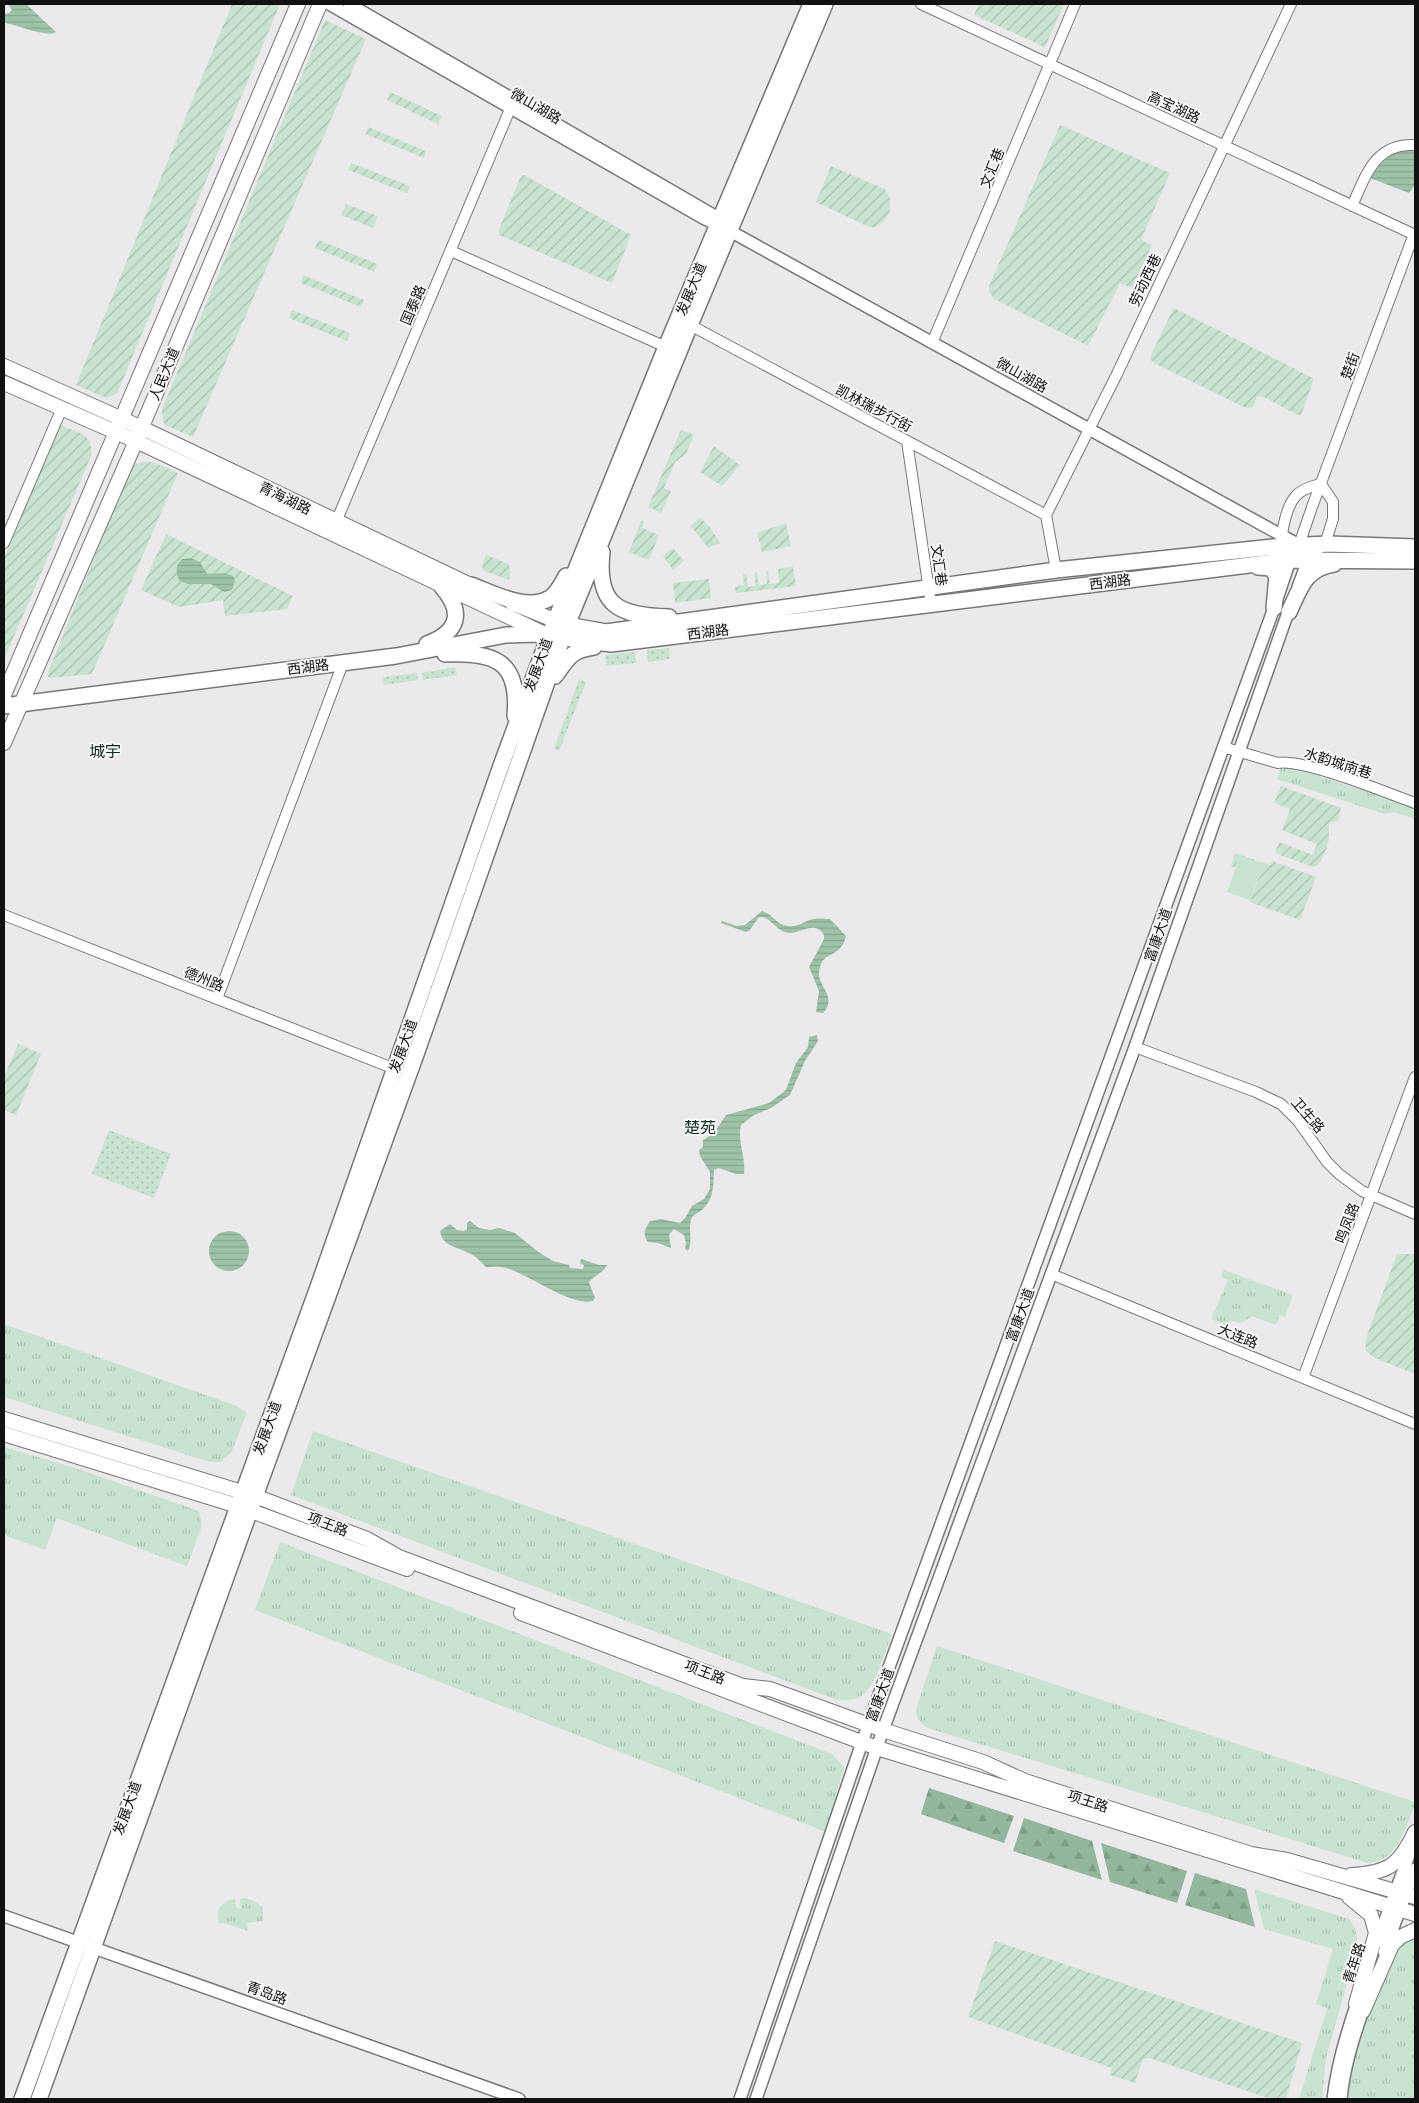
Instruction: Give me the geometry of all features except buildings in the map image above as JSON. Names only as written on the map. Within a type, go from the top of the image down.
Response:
[{"type":"main road","name":"人民大道","points":[[4,696],[298,4]]},
{"type":"main road","name":"人民大道","points":[[4,744],[142,428],[320,4]]},
{"type":"main road","name":"发展大道","points":[[599,527],[690,326],[723,225],[812,4]]},
{"type":"main road","name":"发展大道","points":[[39,2099],[247,1501],[318,1287],[502,763],[599,527],[666,347],[825,4]]},
{"type":"main road","name":"青海湖路","points":[[4,366],[122,418],[471,585],[558,630]]},
{"type":"main road","name":"青海湖路","points":[[4,383],[136,441],[442,587],[558,630]]},
{"type":"main road","points":[[471,585],[522,602],[538,602],[550,598],[599,527]]},
{"type":"main road","points":[[599,527],[602,585],[606,596],[615,605],[643,616],[710,618]]},
{"type":"main road","name":"西湖路","points":[[4,706],[396,656],[506,635],[534,634],[558,630],[606,632],[1282,540],[1299,545],[1415,547]]},
{"type":"main road","name":"西湖路","points":[[558,630],[611,644],[1307,558],[1415,561]]},
{"type":"main road","points":[[1289,612],[1306,579],[1316,568],[1363,560]]},
{"type":"main road","points":[[1224,568],[1265,566],[1275,571],[1278,580],[1274,608]]},
{"type":"main road","points":[[396,656],[441,639],[450,631],[454,620],[455,606],[452,598],[442,587]]},
{"type":"main road","name":"发展大道","points":[[22,2099],[78,1942],[414,1060],[548,684],[558,630]]},
{"type":"main road","points":[[548,684],[573,653],[580,648],[611,644]]},
{"type":"main road","points":[[25,645],[43,654]]},
{"type":"main road","points":[[396,656],[479,654],[492,657],[502,664],[515,688],[516,701],[512,727],[502,763]]},
{"type":"main road","name":"项王路","points":[[4,1419],[247,1501],[367,1539],[399,1557],[742,1686],[770,1689],[868,1725],[982,1762],[1025,1781],[1251,1854],[1287,1860],[1405,1895]]},
{"type":"main road","name":"项王路","points":[[4,1434],[247,1501],[877,1748],[1415,1914]]},
{"type":"main road","points":[[1342,1876],[1376,1873],[1389,1868],[1406,1852],[1415,1832]]},
{"type":"main road","points":[[1340,1891],[1371,1915],[1376,1933],[1360,2008]]},
{"type":"main road","points":[[1360,2008],[1392,1945],[1400,1937],[1415,1930]]},
{"type":"street","name":"微山湖路","points":[[329,4],[513,103]]},
{"type":"street","name":"微山湖路","points":[[349,4],[513,103],[723,225],[1089,429],[1282,540]]},
{"type":"street","name":"高宝湖路","points":[[921,4],[1415,235]]},
{"type":"street","name":"文汇巷","points":[[932,343],[1076,4]]},
{"type":"street","name":"劳动西巷","points":[[1046,515],[1089,429],[1290,4]]},
{"type":"street","name":"国泰路","points":[[336,522],[513,103]]},
{"type":"street","points":[[1352,206],[1373,163],[1381,154],[1396,147],[1415,145]]},
{"type":"street","name":"楚街","points":[[1299,545],[1415,235]]},
{"type":"street","points":[[451,251],[666,347]]},
{"type":"street","name":"凯林瑞步行街","points":[[690,326],[1046,515]]},
{"type":"street","points":[[4,543],[62,408]]},
{"type":"street","name":"文汇巷","points":[[907,441],[931,604]]},
{"type":"street","points":[[1290,560],[1282,540],[1296,495],[1312,486],[1321,484],[1333,502],[1334,510],[1325,544],[1307,558],[1306,551],[1299,545]]},
{"type":"street","points":[[1046,515],[1056,570]]},
{"type":"street","name":"富康大道","points":[[756,2099],[883,1730],[1136,1045],[1307,558]]},
{"type":"street","name":"富康大道","points":[[740,2099],[868,1725],[1290,560]]},
{"type":"street","points":[[217,999],[343,663]]},
{"type":"street","name":"水韵城南巷","points":[[1223,747],[1278,763],[1286,761],[1311,767],[1415,803]]},
{"type":"street","name":"德州路","points":[[4,915],[394,1069]]},
{"type":"street","name":"卫生路","points":[[1136,1045],[1256,1092],[1281,1104],[1298,1121],[1333,1168],[1355,1187],[1415,1207]]},
{"type":"street","name":"鸣凤路","points":[[1303,1378],[1415,1078]]},
{"type":"street","name":"卫生路","points":[[1373,1194],[1415,1214]]},
{"type":"street","name":"大连路","points":[[1051,1274],[1415,1424]]},
{"type":"street","name":"青年路","points":[[1405,1895],[1415,1839]]},
{"type":"street","name":"青年路","points":[[1333,2099],[1336,2075],[1343,2046],[1360,2008],[1394,1908],[1405,1895],[1415,1869]]},
{"type":"street","name":"青岛路","points":[[4,1916],[519,2099]]},
{"type":"street","name":"青年路","points":[[1341,2099],[1343,2080],[1360,2008]]},
{"type":"green space","points":[[232,4],[280,4],[118,391],[116,394],[106,398],[76,385]]},
{"type":"green space","points":[[979,4],[1064,4],[1045,47],[974,15]]},
{"type":"green space","points":[[325,20],[366,39],[193,437],[165,425],[162,409]]},
{"type":"green space","points":[[390,92],[442,116],[438,124],[387,100]]},
{"type":"green space","points":[[1060,125],[1170,173],[1141,240],[1152,245],[1132,288],[1120,283],[1088,346],[994,299],[989,292],[989,286]]},
{"type":"green space","points":[[368,127],[426,151],[424,158],[365,134]]},
{"type":"green space","points":[[351,163],[410,186],[407,193],[348,170]]},
{"type":"green space","points":[[831,166],[885,189],[890,198],[890,212],[881,223],[876,227],[869,227],[816,202]]},
{"type":"green space","points":[[524,175],[631,235],[612,283],[499,235],[499,229],[521,176]]},
{"type":"green space","points":[[346,204],[378,216],[373,228],[341,215]]},
{"type":"green space","points":[[319,240],[377,264],[374,272],[315,248]]},
{"type":"green space","points":[[303,275],[364,300],[361,307],[301,283]]},
{"type":"green space","points":[[1173,309],[1313,378],[1301,415],[1295,414],[1262,396],[1257,397],[1253,407],[1246,408],[1154,363],[1150,359],[1151,355]]},
{"type":"green space","points":[[292,310],[350,333],[347,341],[289,318]]},
{"type":"green space","points":[[60,425],[79,432],[87,438],[90,443],[91,456],[4,660],[4,558]]},
{"type":"green space","points":[[681,430],[694,435],[686,454],[675,462],[664,488],[671,491],[661,513],[648,507]]},
{"type":"green space","points":[[714,446],[740,465],[722,486],[700,472]]},
{"type":"green space","points":[[142,462],[153,462],[178,473],[92,674],[49,678],[47,675],[127,476],[133,466]]},
{"type":"green space","points":[[700,517],[709,526],[720,543],[708,548],[691,526]]},
{"type":"green space","points":[[641,521],[644,522],[642,528],[659,535],[649,560],[629,552]]},
{"type":"green space","points":[[786,523],[791,546],[762,552],[757,533]]},
{"type":"green space","points":[[166,534],[293,596],[287,609],[225,616],[223,600],[179,607],[141,590]]},
{"type":"green space","points":[[673,548],[684,561],[673,570],[663,556]]},
{"type":"green space","points":[[486,555],[509,564],[509,580],[484,571],[482,566]]},
{"type":"green space","points":[[793,567],[796,586],[736,593],[735,587],[744,585],[743,574],[746,574],[748,587],[756,586],[754,573],[757,572],[759,585],[767,584],[766,572],[768,571],[770,584],[779,583],[778,569]]},
{"type":"green space","points":[[709,579],[711,598],[675,603],[673,583]]},
{"type":"green space","points":[[669,648],[670,659],[648,662],[647,650]]},
{"type":"green space","points":[[635,652],[636,663],[606,666],[605,655]]},
{"type":"green space","points":[[455,667],[457,675],[423,680],[422,673]]},
{"type":"green space","points":[[417,673],[418,680],[384,685],[383,677]]},
{"type":"green space","points":[[579,679],[586,682],[559,751],[554,749]]},
{"type":"green space","points":[[1282,764],[1355,788],[1359,786],[1415,806],[1415,819],[1394,812],[1384,814],[1277,779]]},
{"type":"green space","points":[[1281,786],[1341,808],[1338,821],[1330,822],[1327,846],[1322,860],[1317,866],[1313,867],[1275,853],[1279,842],[1313,855],[1317,844],[1282,830],[1290,809],[1274,803]]},
{"type":"green space","points":[[1235,853],[1270,865],[1272,861],[1316,877],[1300,920],[1250,902],[1263,864],[1240,856],[1235,868],[1231,866]]},
{"type":"green space","points":[[1240,856],[1263,864],[1250,900],[1227,892]]},
{"type":"green space","points":[[18,1044],[41,1054],[16,1115],[4,1110],[4,1077]]},
{"type":"green space","points":[[109,1130],[171,1154],[154,1198],[92,1174]]},
{"type":"green space","points":[[1397,1254],[1415,1254],[1415,1374],[1375,1358],[1366,1351],[1365,1341]]},
{"type":"green space","points":[[1224,1270],[1293,1295],[1285,1317],[1280,1315],[1276,1325],[1252,1316],[1242,1322],[1230,1320],[1228,1326],[1211,1319],[1228,1280],[1221,1277]]},
{"type":"green space","points":[[4,1324],[237,1406],[247,1413],[231,1453],[220,1462],[210,1462],[4,1397]]},
{"type":"green space","points":[[313,1431],[892,1634],[879,1668],[871,1685],[860,1697],[851,1700],[837,1700],[291,1495]]},
{"type":"green space","points":[[4,1447],[75,1468],[199,1511],[202,1526],[187,1566],[57,1518],[45,1550],[4,1535]]},
{"type":"green space","points":[[280,1542],[832,1754],[844,1767],[826,1832],[255,1610]]},
{"type":"green space","points":[[937,1646],[1415,1802],[1415,1804],[1404,1832],[1394,1850],[1378,1861],[1368,1863],[931,1729],[920,1722],[916,1709]]},
{"type":"green space","points":[[929,1788],[1014,1816],[1004,1843],[921,1814]]},
{"type":"green space","points":[[1024,1818],[1092,1841],[1102,1880],[1013,1851]]},
{"type":"green space","points":[[1101,1843],[1187,1871],[1177,1903],[1110,1882]]},
{"type":"green space","points":[[1195,1873],[1246,1889],[1255,1927],[1185,1905]]},
{"type":"green space","points":[[1254,1889],[1349,1919],[1356,1932],[1357,1947],[1326,2058],[1322,2099],[1299,2099],[1327,2008],[1316,2004],[1333,1949],[1264,1929]]},
{"type":"green space","points":[[244,1898],[254,1901],[263,1907],[263,1921],[247,1923],[248,1931],[224,1923],[219,1924],[218,1914],[220,1907],[226,1902],[235,1899],[236,1907],[241,1909],[240,1899]]},
{"type":"green space","points":[[1415,1935],[1415,2099],[1346,2099],[1349,2080],[1370,2008],[1390,1955],[1398,1945]]},
{"type":"green space","points":[[995,1941],[1302,2043],[1286,2099],[1271,2099],[1149,2058],[1143,2059],[1135,2083],[1110,2075],[1112,2068],[968,2017]]},
{"type":"shaded area","points":[[8,4],[26,4],[56,32],[38,32],[4,23],[4,14],[12,10]]},
{"type":"shaded area","points":[[1407,150],[1415,150],[1415,185],[1409,193],[1370,178],[1389,157]]},
{"type":"shaded area","points":[[190,558],[200,562],[207,574],[225,573],[233,576],[235,581],[232,590],[224,592],[211,584],[188,584],[180,581],[177,575],[177,566],[183,559]]},
{"type":"shaded area","points":[[762,911],[769,914],[780,924],[788,926],[795,926],[814,919],[830,919],[846,936],[842,946],[824,959],[820,967],[820,978],[829,1002],[823,1013],[816,1012],[819,991],[809,967],[824,939],[824,935],[817,928],[808,928],[789,933],[784,932],[763,917],[759,917],[749,931],[746,932],[721,923],[722,921],[737,926],[745,925]]},
{"type":"shaded area","points":[[817,1035],[818,1041],[805,1061],[790,1095],[771,1108],[754,1115],[741,1125],[740,1137],[744,1174],[736,1174],[719,1168],[714,1170],[709,1200],[691,1220],[688,1251],[685,1249],[684,1235],[674,1229],[669,1235],[671,1248],[658,1243],[648,1242],[645,1232],[650,1221],[661,1219],[680,1223],[692,1206],[704,1199],[710,1189],[710,1172],[700,1156],[699,1150],[703,1147],[703,1140],[714,1133],[726,1115],[769,1103],[786,1090],[796,1063],[808,1047],[809,1037]]},
{"type":"shaded area","points":[[470,1221],[479,1228],[490,1230],[499,1228],[515,1233],[537,1251],[553,1261],[569,1265],[570,1268],[583,1269],[584,1265],[580,1263],[581,1259],[599,1265],[607,1265],[589,1282],[595,1298],[593,1301],[584,1302],[562,1295],[515,1271],[499,1267],[486,1267],[473,1255],[452,1246],[441,1236],[440,1231],[450,1224],[457,1230],[464,1231],[467,1229],[467,1223]]},
{"type":"shaded area","points":[[233,1231],[240,1234],[246,1240],[249,1251],[248,1259],[240,1268],[233,1271],[225,1271],[218,1268],[210,1259],[209,1247],[212,1240],[221,1232]]},
{"type":"district","name":"城宇","points":[[105,751]]},
{"type":"district","name":"楚苑","points":[[700,1127]]}]
